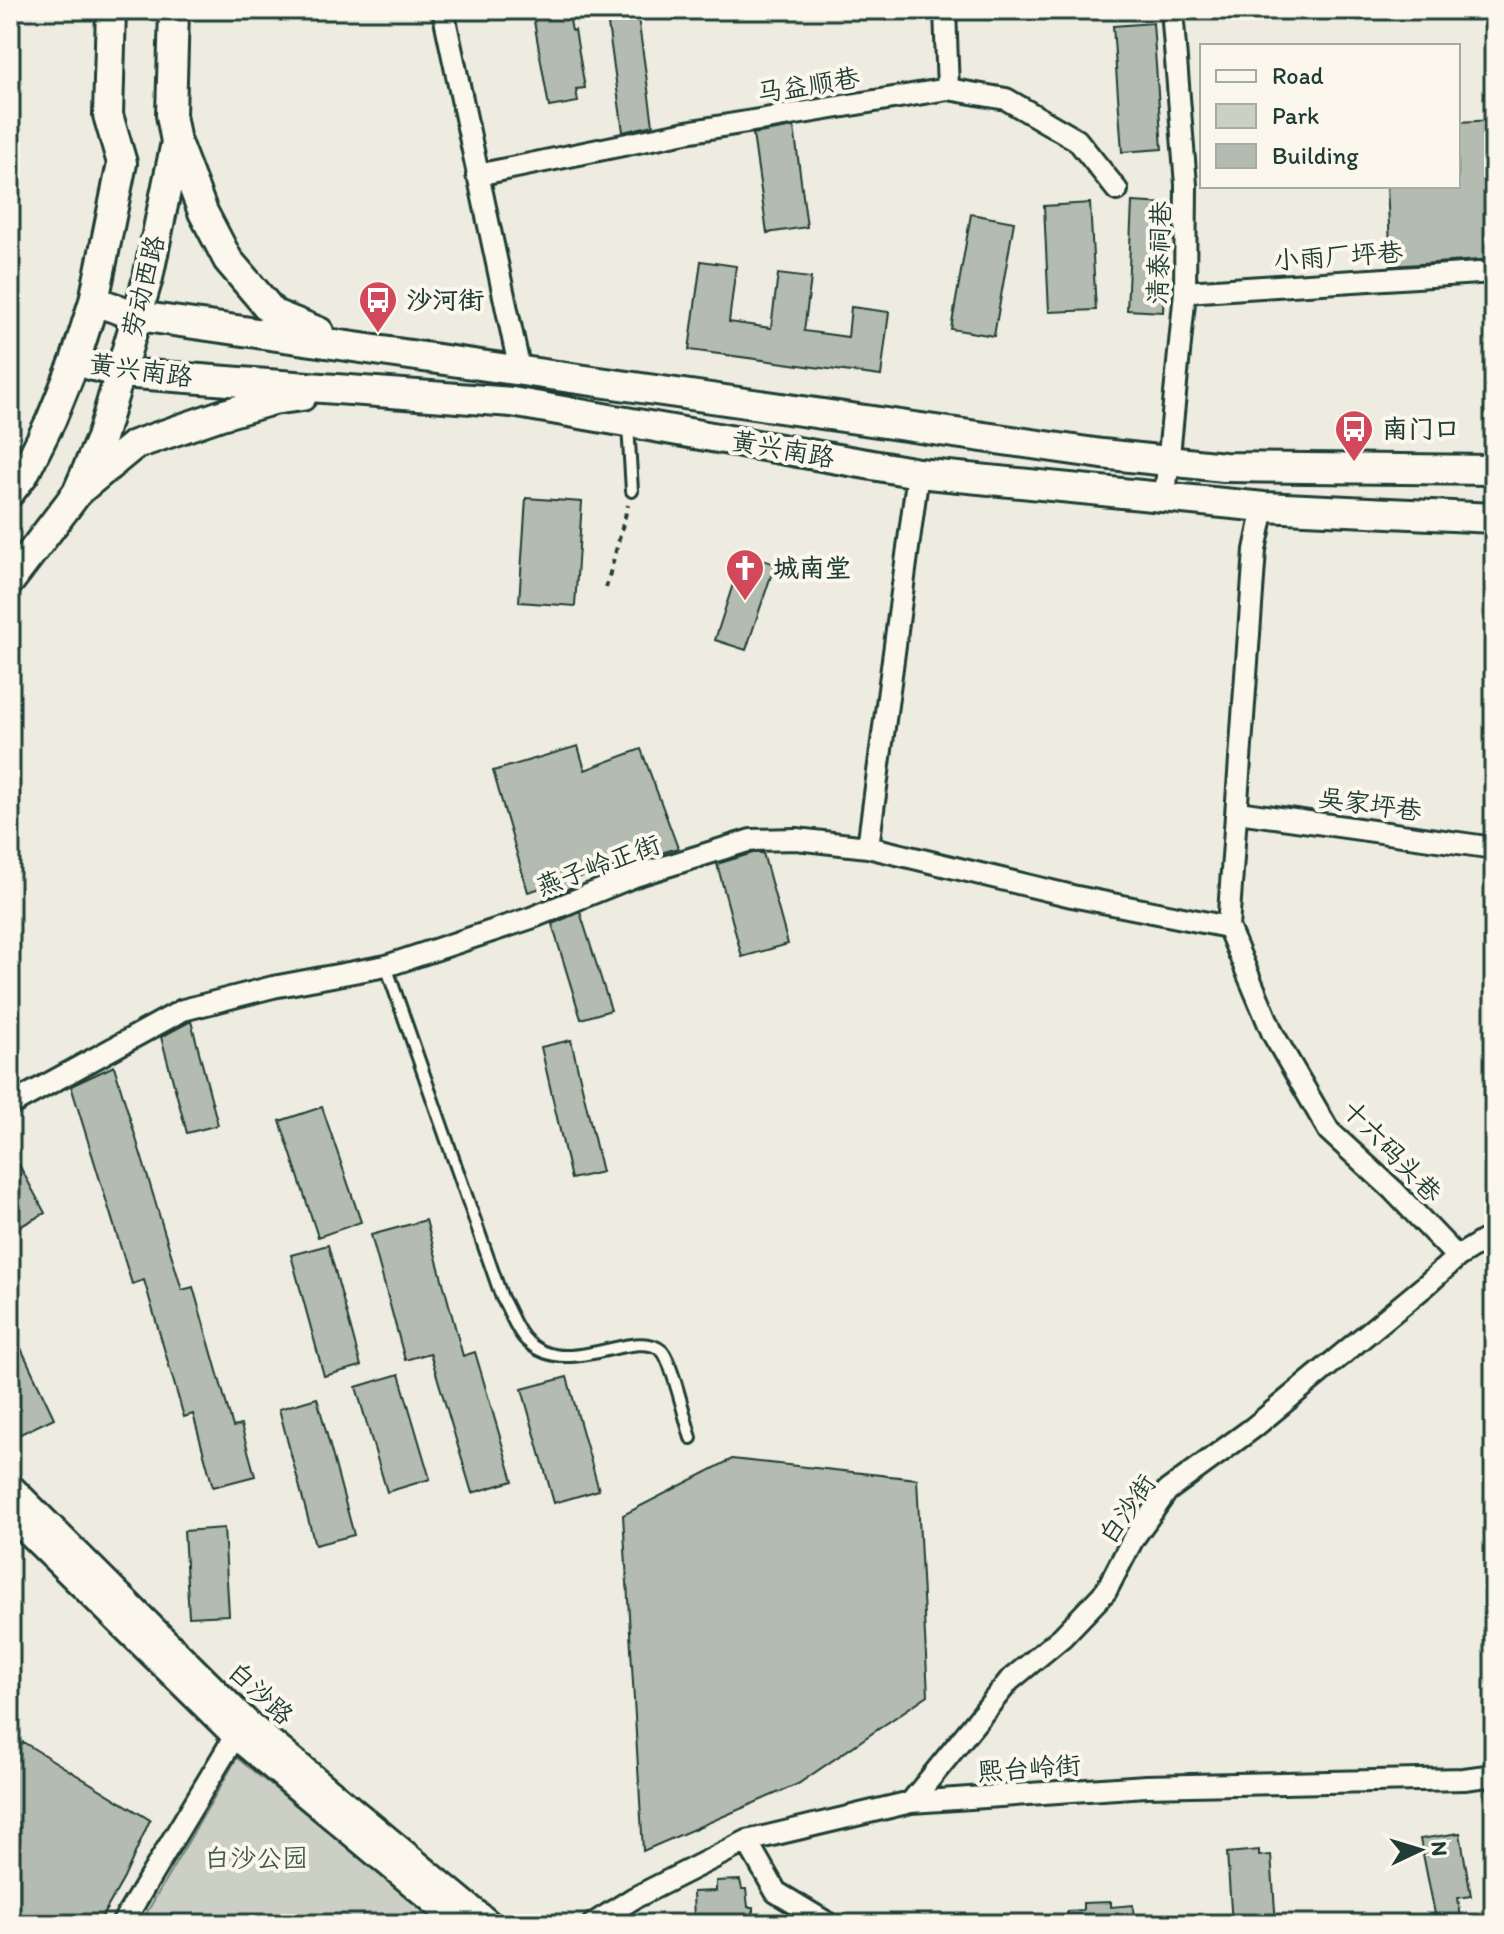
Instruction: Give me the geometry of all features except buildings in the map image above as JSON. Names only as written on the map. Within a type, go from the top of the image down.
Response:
[{"type":"main road","name":"劳动西路","points":[[10,492],[24,474],[41,442],[75,361],[94,301],[122,163],[108,115],[111,10]]},
{"type":"main road","name":"劳动西路","points":[[10,581],[77,493],[101,438],[138,316],[176,142],[171,115],[174,10]]},
{"type":"main road","points":[[176,142],[203,212],[228,260],[274,314],[365,350]]},
{"type":"main road","name":"黄兴南路","points":[[94,301],[138,316],[365,350],[1169,462],[1224,467],[1494,470]]},
{"type":"main road","name":"黄兴南路","points":[[75,361],[121,373],[512,402],[918,473],[1264,507],[1494,518]]},
{"type":"main road","points":[[77,493],[134,445],[273,400],[350,389]]},
{"type":"street","points":[[443,10],[520,371]]},
{"type":"street","points":[[945,10],[948,89]]},
{"type":"street","name":"清泰祠巷","points":[[1165,496],[1185,292],[1186,185],[1172,10]]},
{"type":"street","name":"马益顺巷","points":[[477,175],[686,132],[948,89],[1006,99],[1077,140],[1117,190]]},
{"type":"street","name":"小雨厂坪巷","points":[[1185,292],[1494,272]]},
{"type":"street","points":[[868,847],[918,473]]},
{"type":"street","points":[[1228,927],[1255,550],[1264,507]]},
{"type":"street","name":"吴家坪巷","points":[[1238,812],[1494,848]]},
{"type":"street","name":"燕子岭正街","points":[[10,1105],[183,1010],[273,987],[386,966],[531,918],[635,876],[751,840],[796,839],[868,847],[1072,896],[1228,927]]},
{"type":"street","name":"十六码头巷","points":[[1228,927],[1273,1034],[1329,1131],[1393,1190],[1457,1257]]},
{"type":"street","name":"白沙街","points":[[911,1802],[1009,1681],[1062,1637],[1106,1591],[1133,1539],[1167,1491],[1253,1428],[1457,1257],[1483,1241],[1494,1239]]},
{"type":"street","name":"白沙路","points":[[10,1486],[247,1722],[490,1924]]},
{"type":"street","name":"白沙路","points":[[10,1515],[235,1736],[460,1924]]},
{"type":"street","points":[[122,1924],[235,1736]]},
{"type":"street","name":"熙台岭街","points":[[593,1924],[634,1898],[747,1841],[911,1802],[1146,1786],[1464,1779],[1494,1775]]},
{"type":"street","points":[[747,1841],[776,1892],[829,1924]]},
{"type":"lane","points":[[628,422],[632,491]]},
{"type":"lane","points":[[386,966],[502,1298],[526,1340],[550,1356],[586,1355],[631,1345],[652,1344],[664,1352],[691,1438]]},
{"type":"path","points":[[606,588],[632,491]]},
{"type":"green space","name":"白沙公园","points":[[237,1758],[444,1924],[140,1924]]},
{"type":"place","name":"沙河街","points":[[378,334]]},
{"type":"place","name":"南门口","points":[[1354,463]]},
{"type":"place","name":"城南堂","points":[[745,602]]}]
